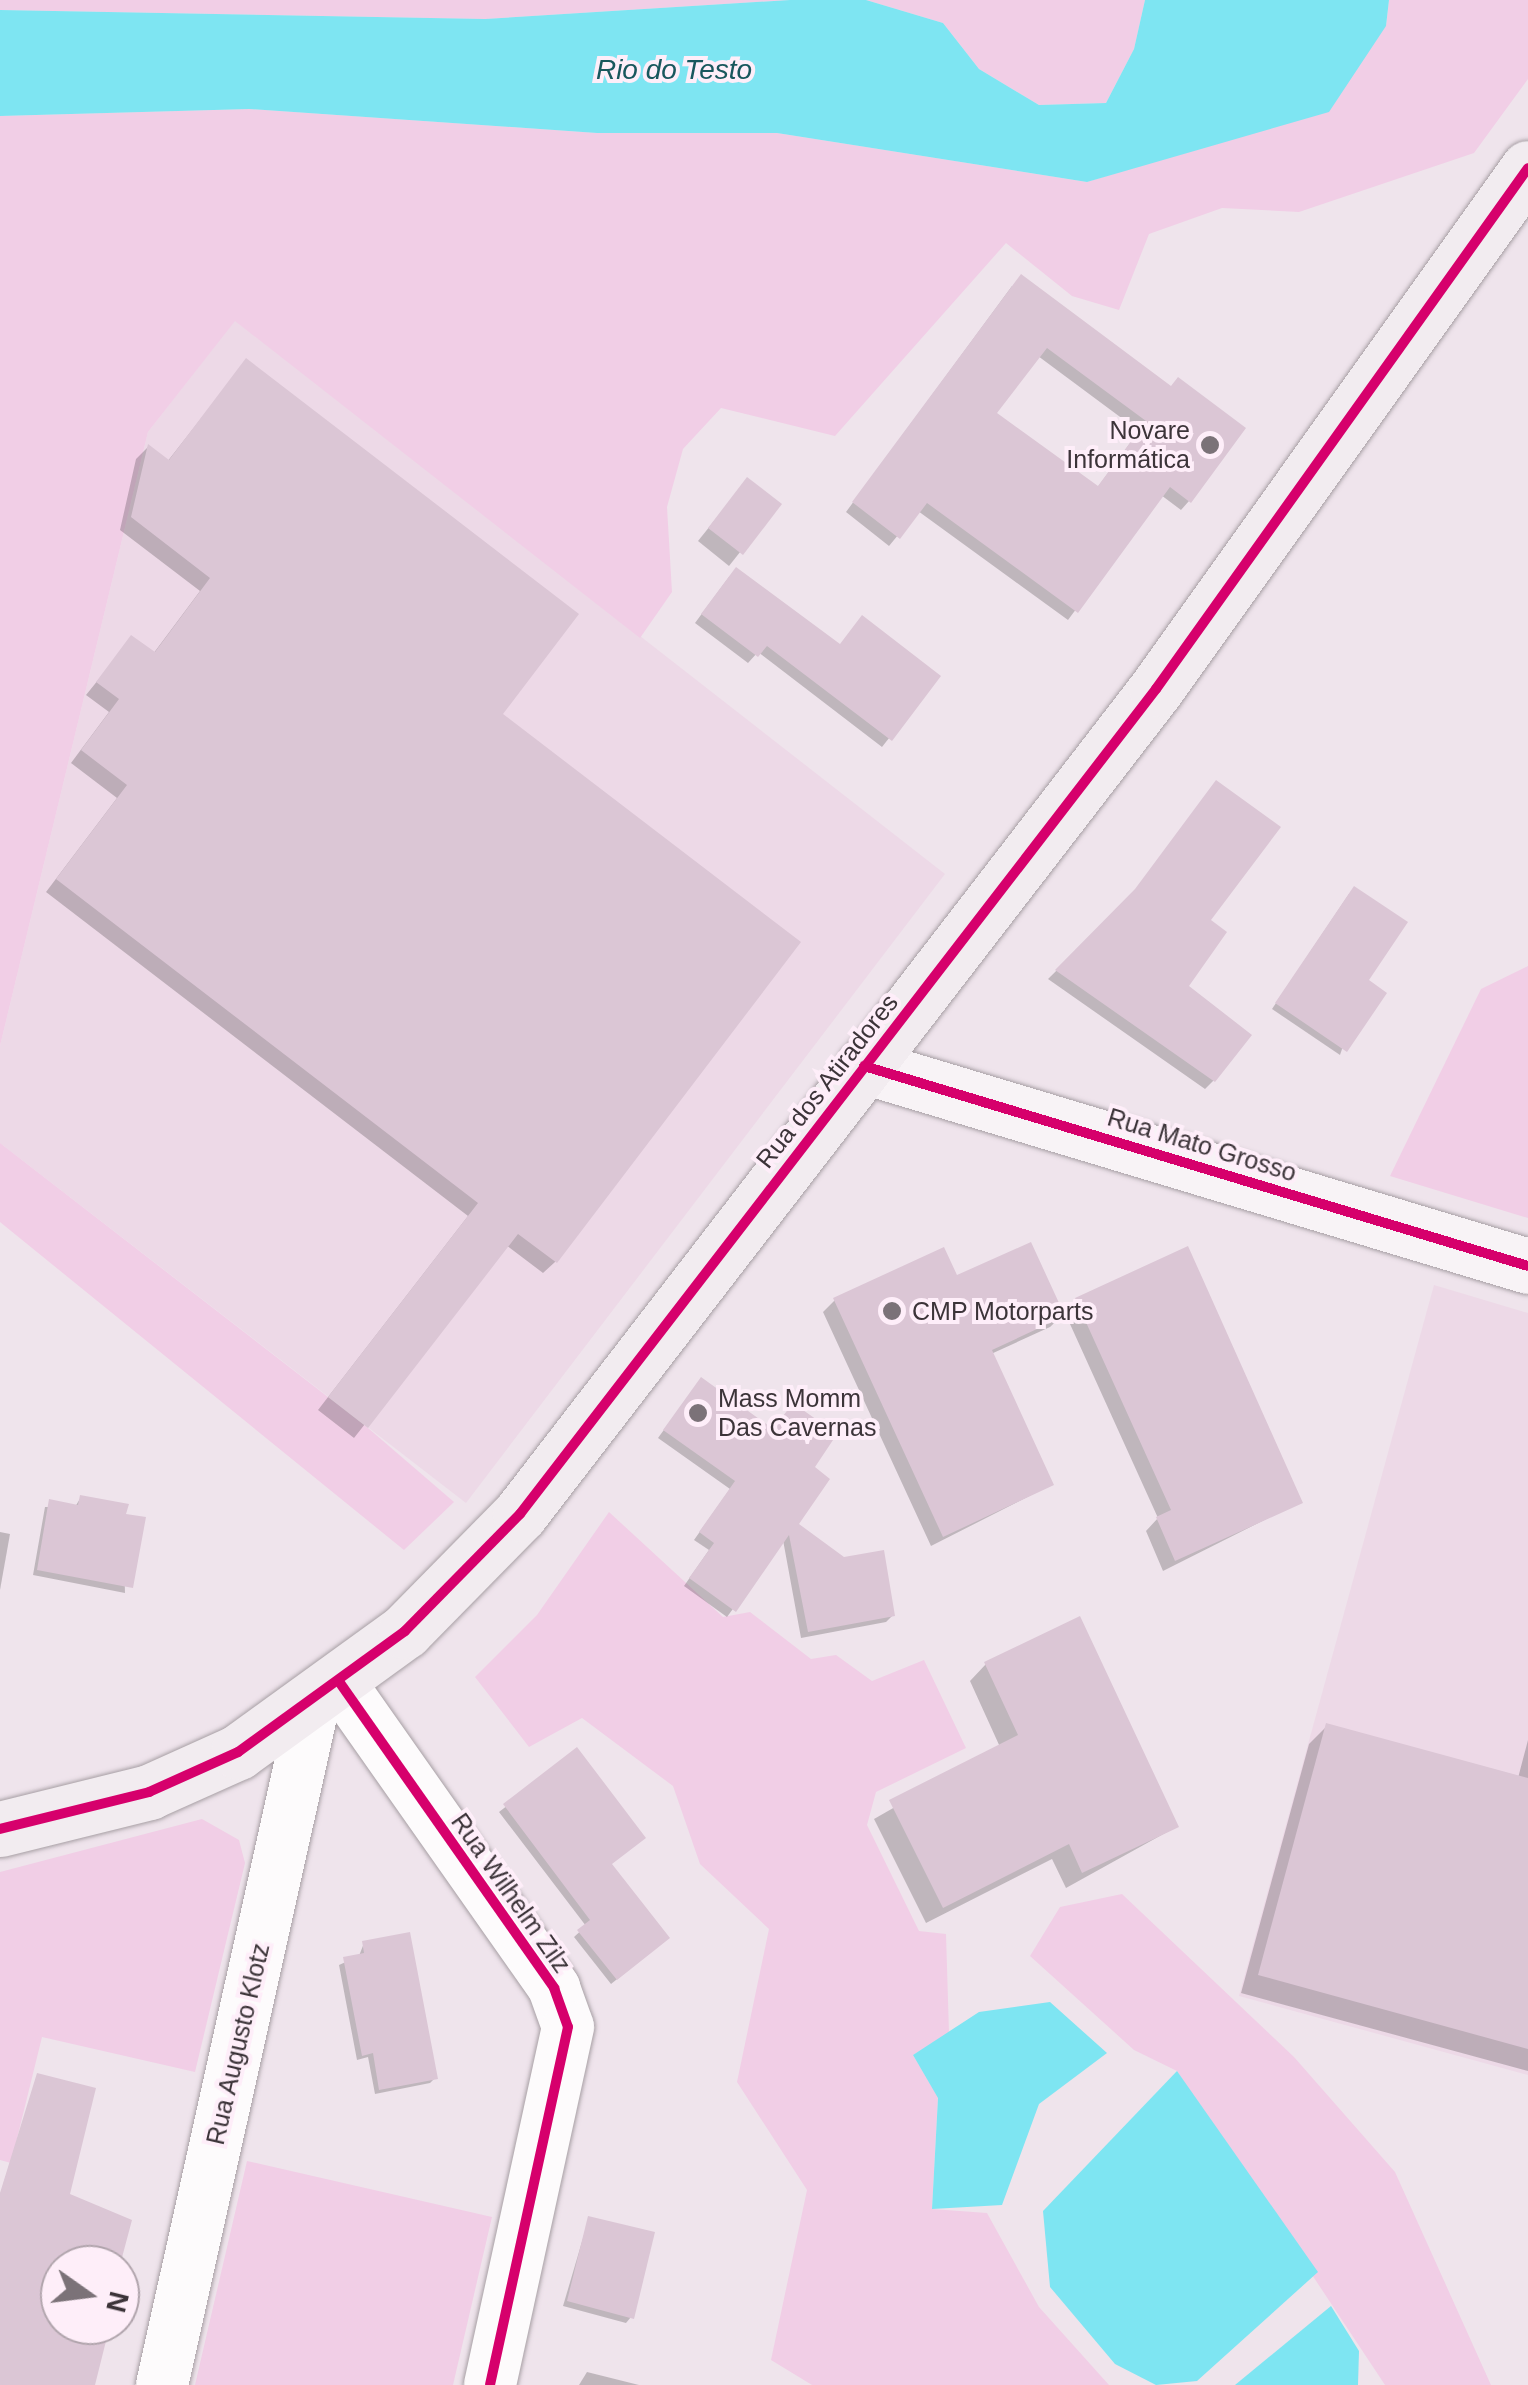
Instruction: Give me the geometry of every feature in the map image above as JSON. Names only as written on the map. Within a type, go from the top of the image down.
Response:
[{"type":"main road","name":"Rua dos Atiradores","points":[[0,1829],[149,1792],[238,1752],[327,1693],[459,1581],[531,1502],[1230,590],[1528,168]]},
{"type":"street","name":"Rua Mato Grosso","points":[[864,1066],[1528,1266]]},
{"type":"street","name":"Rua Augusto Klotz","points":[[162,2385],[327,1693]]},
{"type":"street","name":"Rua Wilhelm Zilz","points":[[327,1693],[554,1988],[568,2026],[490,2385]]},
{"type":"shaded area","points":[[0,0],[790,0],[485,19],[0,10]]},
{"type":"shaded area","points":[[866,0],[1145,0],[1134,49],[1106,103],[1039,105],[979,69],[943,23]]},
{"type":"shaded area","points":[[1389,0],[1528,0],[1528,79],[1474,153],[1299,212],[1222,208],[1149,234],[1119,310],[1072,296],[1006,243],[835,436],[721,408],[683,449],[667,507],[672,592],[640,638],[235,321],[148,432],[0,1046],[0,116],[249,109],[597,133],[777,133],[1087,182],[1192,149],[1386,26]]},
{"type":"shaded area","points":[[235,320],[945,874],[466,1503],[0,1143],[0,1046],[148,432]]},
{"type":"shaded area","points":[[1528,966],[1528,1218],[1390,1176],[1481,989]]},
{"type":"shaded area","points":[[0,1143],[368,1428],[454,1502],[404,1550],[0,1222]]},
{"type":"shaded area","points":[[1434,1285],[1528,1313],[1528,2075],[1239,1996]]},
{"type":"shaded area","points":[[609,1512],[723,1617],[750,1612],[811,1659],[836,1655],[872,1681],[924,1660],[966,1748],[876,1792],[867,1825],[919,1931],[946,1934],[949,2033],[913,2055],[938,2097],[932,2209],[987,2213],[1039,2307],[1109,2385],[812,2385],[771,2360],[807,2190],[737,2082],[769,1929],[700,1864],[673,1786],[582,1718],[529,1747],[475,1677],[537,1615]]},
{"type":"shaded area","points":[[202,1819],[239,1840],[245,1863],[195,2072],[42,2037],[11,2163],[0,2160],[0,1872]]},
{"type":"shaded area","points":[[1122,1894],[1294,2057],[1395,2172],[1491,2385],[1385,2385],[1177,2071],[1134,2050],[1030,1956],[1060,1907]]},
{"type":"shaded area","points":[[247,2161],[492,2217],[453,2385],[195,2385]]},
{"type":"water","name":"Rio do Testo","points":[[790,0],[866,0],[943,23],[979,69],[1039,105],[1106,103],[1134,49],[1145,0],[1389,0],[1386,26],[1329,112],[1087,182],[777,133],[597,133],[249,109],[0,116],[0,10],[485,19]]},
{"type":"water","points":[[1050,2002],[1107,2053],[1039,2104],[1002,2205],[932,2209],[938,2098],[913,2055],[979,2012]]},
{"type":"water","points":[[1177,2071],[1318,2272],[1197,2381],[1156,2385],[1115,2364],[1050,2287],[1043,2211]]},
{"type":"water","points":[[1331,2306],[1359,2351],[1358,2385],[1235,2385]]},
{"type":"building","points":[[1021,274],[1171,386],[1178,377],[1246,428],[1191,503],[1170,487],[1078,613],[927,503],[900,539],[852,502]],"holes":[[[1047,348],[1146,421],[1098,486],[997,413]]]},
{"type":"building","points":[[246,358],[579,614],[503,714],[801,942],[557,1263],[518,1234],[368,1428],[328,1397],[478,1203],[56,879],[127,785],[81,750],[119,699],[96,682],[131,635],[155,652],[210,578],[131,517],[148,444],[169,460]]},
{"type":"building","points":[[747,477],[782,504],[743,555],[708,528]]},
{"type":"building","points":[[736,567],[840,644],[862,615],[941,676],[892,741],[767,646],[758,657],[701,614]]},
{"type":"building","points":[[1216,780],[1281,827],[1211,920],[1227,932],[1189,986],[1252,1035],[1215,1082],[1055,970],[1135,889]]},
{"type":"building","points":[[1354,886],[1408,922],[1369,980],[1387,993],[1347,1052],[1275,1003]]},
{"type":"building","points":[[1031,1242],[1065,1316],[992,1350],[1054,1485],[943,1537],[833,1298],[944,1247],[957,1275]]},
{"type":"building","points":[[1188,1246],[1303,1503],[1175,1561],[1156,1517],[1171,1510],[1075,1298]]},
{"type":"building","points":[[701,1377],[773,1429],[793,1403],[837,1434],[815,1467],[830,1479],[799,1524],[844,1557],[884,1550],[895,1616],[808,1632],[789,1535],[736,1612],[689,1578],[714,1543],[699,1532],[735,1481],[663,1430]]},
{"type":"building","points":[[80,1495],[129,1504],[126,1514],[146,1517],[133,1588],[37,1570],[49,1499],[78,1505]]},
{"type":"building","points":[[1080,1616],[1179,1827],[1082,1873],[1069,1844],[943,1908],[889,1800],[1018,1735],[984,1662]]},
{"type":"building","points":[[1326,1723],[1528,1778],[1528,2049],[1258,1975]]},
{"type":"building","points":[[577,1747],[646,1838],[612,1864],[670,1938],[617,1980],[577,1930],[590,1920],[503,1804]]},
{"type":"building","points":[[410,1932],[438,2079],[379,2090],[373,2053],[362,2056],[343,1957],[364,1953],[362,1941]]},
{"type":"building","points":[[37,2073],[96,2088],[70,2194],[132,2220],[125,2245],[40,2245],[40,2345],[105,2345],[95,2385],[0,2385],[0,2193]]},
{"type":"building","points":[[588,2216],[655,2232],[634,2319],[567,2301]]},
{"type":"cycle path","points":[[0,1829],[149,1792],[238,1752],[405,1631],[520,1514],[1156,689],[1528,168]]},
{"type":"cycle path","points":[[864,1066],[1528,1266]]},
{"type":"cycle path","points":[[340,1683],[554,1988],[568,2027],[490,2385]]},
{"type":"place","name":"Novare Informática","points":[[1210,445]]},
{"type":"place","name":"CMP Motorparts","points":[[892,1311]]},
{"type":"place","name":"Mass Momm Das Cavernas","points":[[698,1413]]}]
